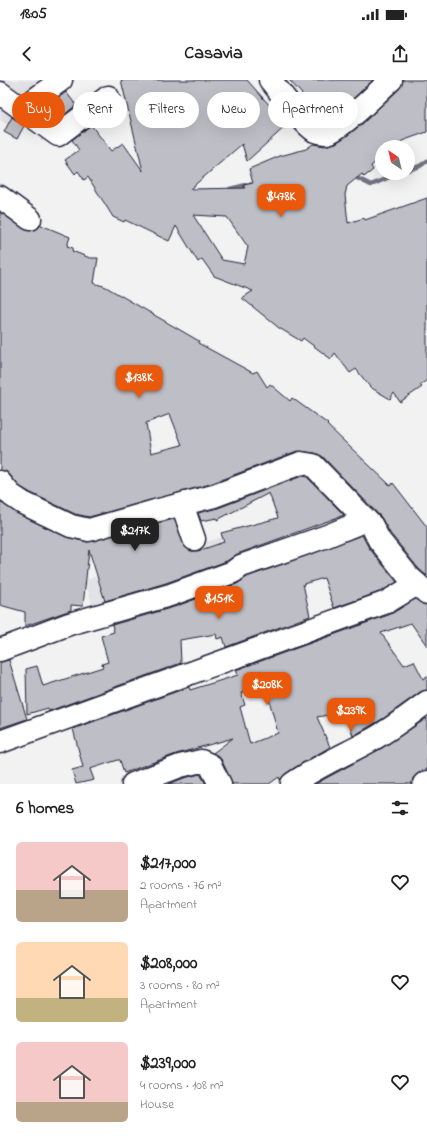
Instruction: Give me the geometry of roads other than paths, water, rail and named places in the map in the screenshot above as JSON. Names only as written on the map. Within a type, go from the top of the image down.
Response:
[{"type":"street","points":[[45,92],[61,80]]},
{"type":"street","points":[[270,80],[307,124],[315,131],[322,134],[330,131],[342,123],[391,80]]},
{"type":"street","points":[[0,93],[12,102]]},
{"type":"street","points":[[48,128],[58,135],[73,124]]},
{"type":"street","points":[[0,198],[30,219]]},
{"type":"street","points":[[0,482],[11,495],[23,503],[71,526],[89,530],[214,496],[260,478],[285,471],[301,463],[313,465],[372,526],[379,540],[409,577],[422,588],[0,742]]},
{"type":"street","points":[[182,504],[194,539]]},
{"type":"street","points":[[0,650],[69,624],[170,595],[233,572],[241,566],[327,536],[366,520]]},
{"type":"street","points":[[292,784],[311,771],[369,742],[393,727],[427,702]]},
{"type":"street","points":[[133,784],[180,766],[201,761],[210,765],[220,784]]},
{"type":"waterway","points":[[415,168],[427,161]]},
{"type":"waterway","points":[[353,176],[371,185],[383,180]]},
{"type":"waterway","points":[[230,189],[250,184]]}]
